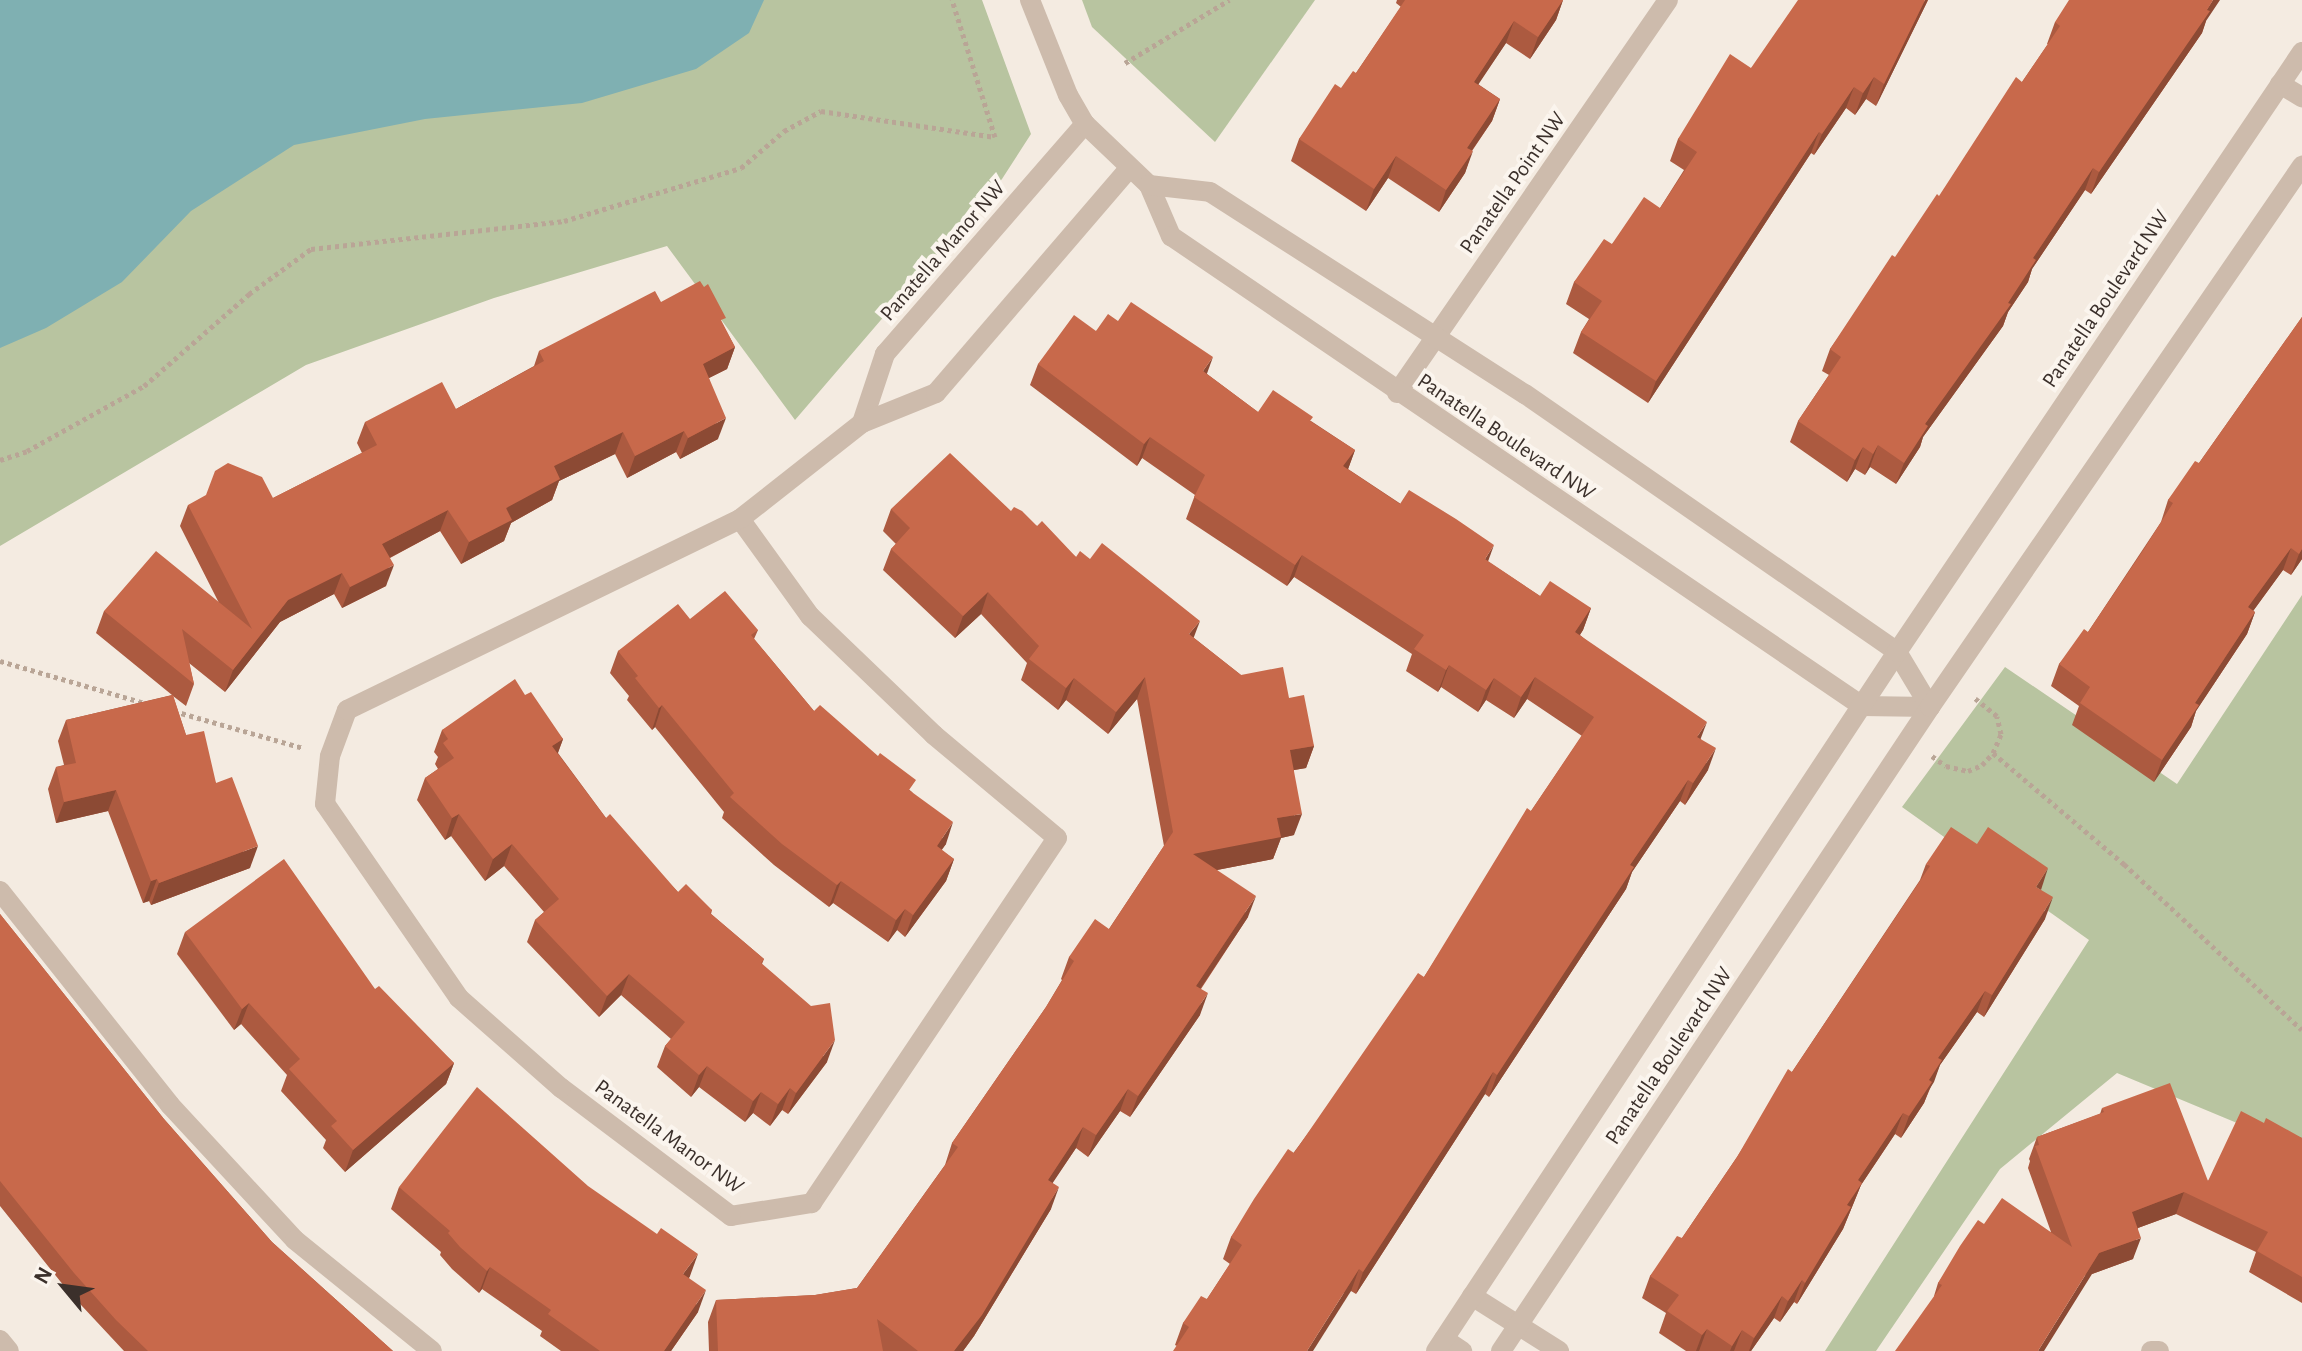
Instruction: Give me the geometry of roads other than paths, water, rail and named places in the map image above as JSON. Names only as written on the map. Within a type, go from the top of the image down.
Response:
[{"type":"street","name":"Panatella Boulevard NW","points":[[1030,0],[1068,95],[1085,124],[1149,185],[1171,236],[1397,393],[1862,706]]},
{"type":"street","name":"Panatella Point NW","points":[[1397,393],[1668,0]]},
{"type":"street","name":"Panatella Boulevard NW","points":[[1440,1345],[1897,652],[2302,52]]},
{"type":"street","points":[[2280,84],[2302,97]]},
{"type":"street","name":"Panatella Manor NW","points":[[862,423],[885,354],[1085,124]]},
{"type":"street","name":"Panatella Boulevard NW","points":[[1501,1351],[1930,707],[2302,166]]},
{"type":"street","name":"Panatella Manor NW","points":[[740,519],[810,616],[934,735],[1057,838],[812,1203],[731,1216],[561,1088],[459,998],[325,804],[330,756],[347,710],[740,519],[862,423],[936,393],[1129,169]]},
{"type":"street","name":"Panatella Boulevard NW","points":[[1149,185],[1210,192],[1525,394],[1897,652],[1930,707]]},
{"type":"street","points":[[1862,706],[1930,707]]},
{"type":"street","points":[[0,891],[170,1105],[295,1240],[432,1351]]},
{"type":"street","points":[[1472,1296],[1559,1351]]},
{"type":"street","points":[[0,1340],[9,1351]]},
{"type":"street","points":[[1440,1345],[1462,1351]]},
{"type":"street","points":[[2151,1351],[2159,1351]]},
{"type":"water","points":[[0,0],[764,0],[749,33],[696,69],[582,103],[425,119],[294,145],[191,211],[122,282],[46,328],[0,348]]}]
